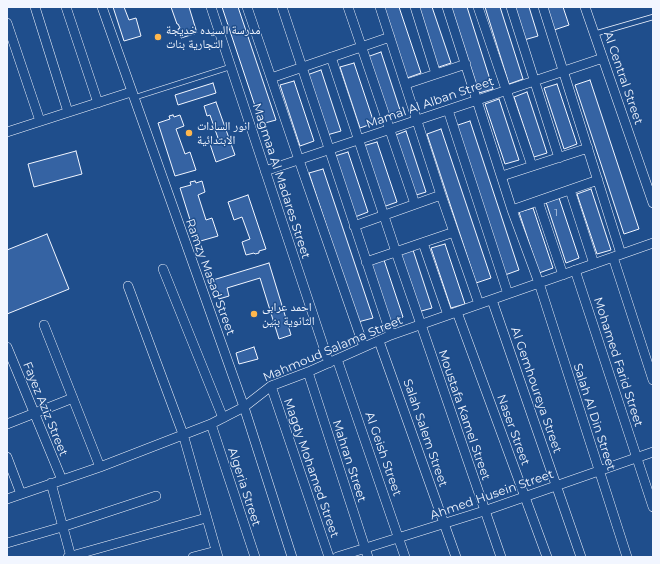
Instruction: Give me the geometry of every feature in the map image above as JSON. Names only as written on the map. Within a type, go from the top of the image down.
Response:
[{"type":"street","points":[[35,7],[68,112]]},
{"type":"street","points":[[66,7],[98,103]]},
{"type":"street","name":"Ramzy Masad Street","points":[[102,7],[244,407],[292,557]]},
{"type":"street","name":"Magmaa Al Madares Street","points":[[211,7],[265,171],[333,361]]},
{"type":"street","points":[[282,7],[391,335]]},
{"type":"street","points":[[348,7],[415,204]]},
{"type":"street","points":[[380,7],[418,120],[441,195],[479,304]]},
{"type":"street","points":[[415,7],[436,74]]},
{"type":"street","name":"Salah Al Din Street","points":[[447,7],[512,210],[538,283],[627,557]]},
{"type":"street","points":[[478,7],[532,166]]},
{"type":"street","points":[[511,7],[559,158]]},
{"type":"street","points":[[543,7],[598,180],[617,256],[653,380]]},
{"type":"street","name":"Al Central Street","points":[[586,7],[653,203]]},
{"type":"street","points":[[251,8],[271,78],[364,347]]},
{"type":"street","points":[[7,23],[40,122]]},
{"type":"street","points":[[271,78],[302,66],[390,37]]},
{"type":"street","name":"Moustafa Kamel Street","points":[[331,57],[484,511],[501,557]]},
{"type":"street","name":"Mamal Al Alban Street","points":[[265,171],[603,58]]},
{"type":"street","points":[[406,84],[466,64]]},
{"type":"street","points":[[8,129],[40,122],[98,103],[132,95]]},
{"type":"street","points":[[448,110],[508,294]]},
{"type":"street","points":[[502,176],[588,148]]},
{"type":"street","points":[[512,210],[598,180]]},
{"type":"street","points":[[570,190],[594,264]]},
{"type":"street","points":[[354,226],[441,195]]},
{"type":"street","points":[[538,201],[563,275]]},
{"type":"street","points":[[366,262],[454,232]]},
{"type":"street","name":"Naser Street","points":[[423,242],[525,496],[547,557]]},
{"type":"street","name":"Mahmoud Salama Street","points":[[7,500],[100,467],[211,424],[244,407],[270,386],[308,372],[391,335],[653,243]]},
{"type":"street","points":[[163,269],[222,418]]},
{"type":"street","name":"Mohamed Farid Street","points":[[576,270],[653,506]]},
{"type":"street","points":[[128,286],[183,434],[217,554],[193,557]]},
{"type":"street","name":"Al Gemhoureya Street","points":[[492,300],[581,557]]},
{"type":"street","points":[[44,325],[100,467]]},
{"type":"street","name":"Salah Salem Street","points":[[379,340],[456,557]]},
{"type":"street","name":"Fayez Aziz Street","points":[[7,347],[62,480]]},
{"type":"street","name":"Al Geish Street","points":[[333,361],[405,557]]},
{"type":"street","name":"Mahran Street","points":[[308,372],[366,553]]},
{"type":"street","name":"Magdy Mohamed Street","points":[[270,386],[329,557]]},
{"type":"street","points":[[7,424],[73,398]]},
{"type":"street","name":"Algeria Street","points":[[211,424],[255,557]]},
{"type":"street","name":"Ahmed Husein Street","points":[[337,557],[366,553],[399,538],[484,511],[653,452]]},
{"type":"street","points":[[7,457],[21,494]]},
{"type":"street","points":[[51,484],[70,557],[206,518]]},
{"type":"street","points":[[7,543],[156,496]]},
{"type":"lane","points":[[594,34],[653,17]]},
{"type":"lane","points":[[132,95],[230,67]]},
{"type":"building","points":[[113,7],[124,7],[129,20],[136,18],[141,36],[124,41]]},
{"type":"building","points":[[171,7],[189,7],[197,33],[181,38],[178,29],[180,28]]},
{"type":"building","points":[[222,7],[238,7],[276,120],[261,124]]},
{"type":"building","points":[[383,7],[399,7],[421,73],[407,78]]},
{"type":"building","points":[[416,7],[432,7],[451,63],[436,68]]},
{"type":"building","points":[[451,7],[467,7],[493,89],[479,93]]},
{"type":"building","points":[[485,7],[500,7],[523,79],[509,84]]},
{"type":"building","points":[[513,7],[529,7],[538,36],[524,40]]},
{"type":"building","points":[[547,7],[563,7],[569,25],[554,30]]},
{"type":"building","points":[[381,52],[401,113],[387,117],[367,57]]},
{"type":"building","points":[[354,63],[374,123],[360,128],[340,67]]},
{"type":"building","points":[[321,70],[341,131],[327,135],[307,75]]},
{"type":"building","points":[[590,80],[639,229],[624,234],[575,85]]},
{"type":"building","points":[[294,81],[314,141],[300,146],[280,85]]},
{"type":"building","points":[[213,83],[216,93],[178,105],[175,95]]},
{"type":"building","points":[[557,84],[577,144],[564,149],[544,88]]},
{"type":"building","points":[[527,92],[547,153],[534,157],[514,97]]},
{"type":"building","points":[[499,99],[519,160],[505,164],[485,104]]},
{"type":"building","points":[[216,102],[235,155],[216,162],[210,144],[219,141],[210,115],[207,116],[204,106]]},
{"type":"building","points":[[173,115],[174,117],[180,115],[184,126],[176,129],[185,154],[190,152],[196,170],[175,176],[158,123],[170,119],[169,116]]},
{"type":"building","points":[[470,121],[519,270],[505,275],[455,126]]},
{"type":"building","points":[[441,129],[491,278],[476,283],[427,134]]},
{"type":"building","points":[[406,131],[426,192],[413,196],[393,136]]},
{"type":"building","points":[[377,142],[397,202],[383,207],[363,146]]},
{"type":"building","points":[[76,151],[82,174],[34,187],[28,164]]},
{"type":"building","points":[[348,152],[368,212],[355,217],[335,156]]},
{"type":"building","points":[[323,169],[373,318],[358,322],[309,173]]},
{"type":"building","points":[[195,181],[196,183],[202,181],[205,192],[198,195],[206,220],[212,218],[218,236],[197,242],[180,188],[191,185],[190,182]]},
{"type":"building","points":[[591,189],[611,250],[597,254],[577,194]]},
{"type":"building","points":[[248,195],[266,249],[259,251],[259,253],[246,255],[242,242],[250,239],[242,217],[234,220],[228,202]]},
{"type":"building","points":[[559,198],[579,258],[566,263],[546,202]]},
{"type":"building","points":[[533,208],[553,268],[539,273],[519,212]]},
{"type":"building","points":[[47,234],[69,289],[7,314],[7,250]]},
{"type":"building","points":[[445,244],[465,304],[451,308],[431,248]]},
{"type":"building","points":[[412,247],[432,308],[418,312],[398,252]]},
{"type":"building","points":[[383,257],[403,317],[389,322],[369,261]]},
{"type":"building","points":[[269,263],[291,335],[279,339],[260,278],[227,288],[229,296],[219,299],[213,280]]},
{"type":"building","points":[[254,347],[258,359],[239,364],[236,353]]},
{"type":"place","name":"مدرسة السيده خديجة التجارية بنات","points":[[158,37]]},
{"type":"place","name":"انور السادات الابتدائية","points":[[189,133]]},
{"type":"place","name":"احمد عرابى الثانوية بنين","points":[[254,314]]}]
